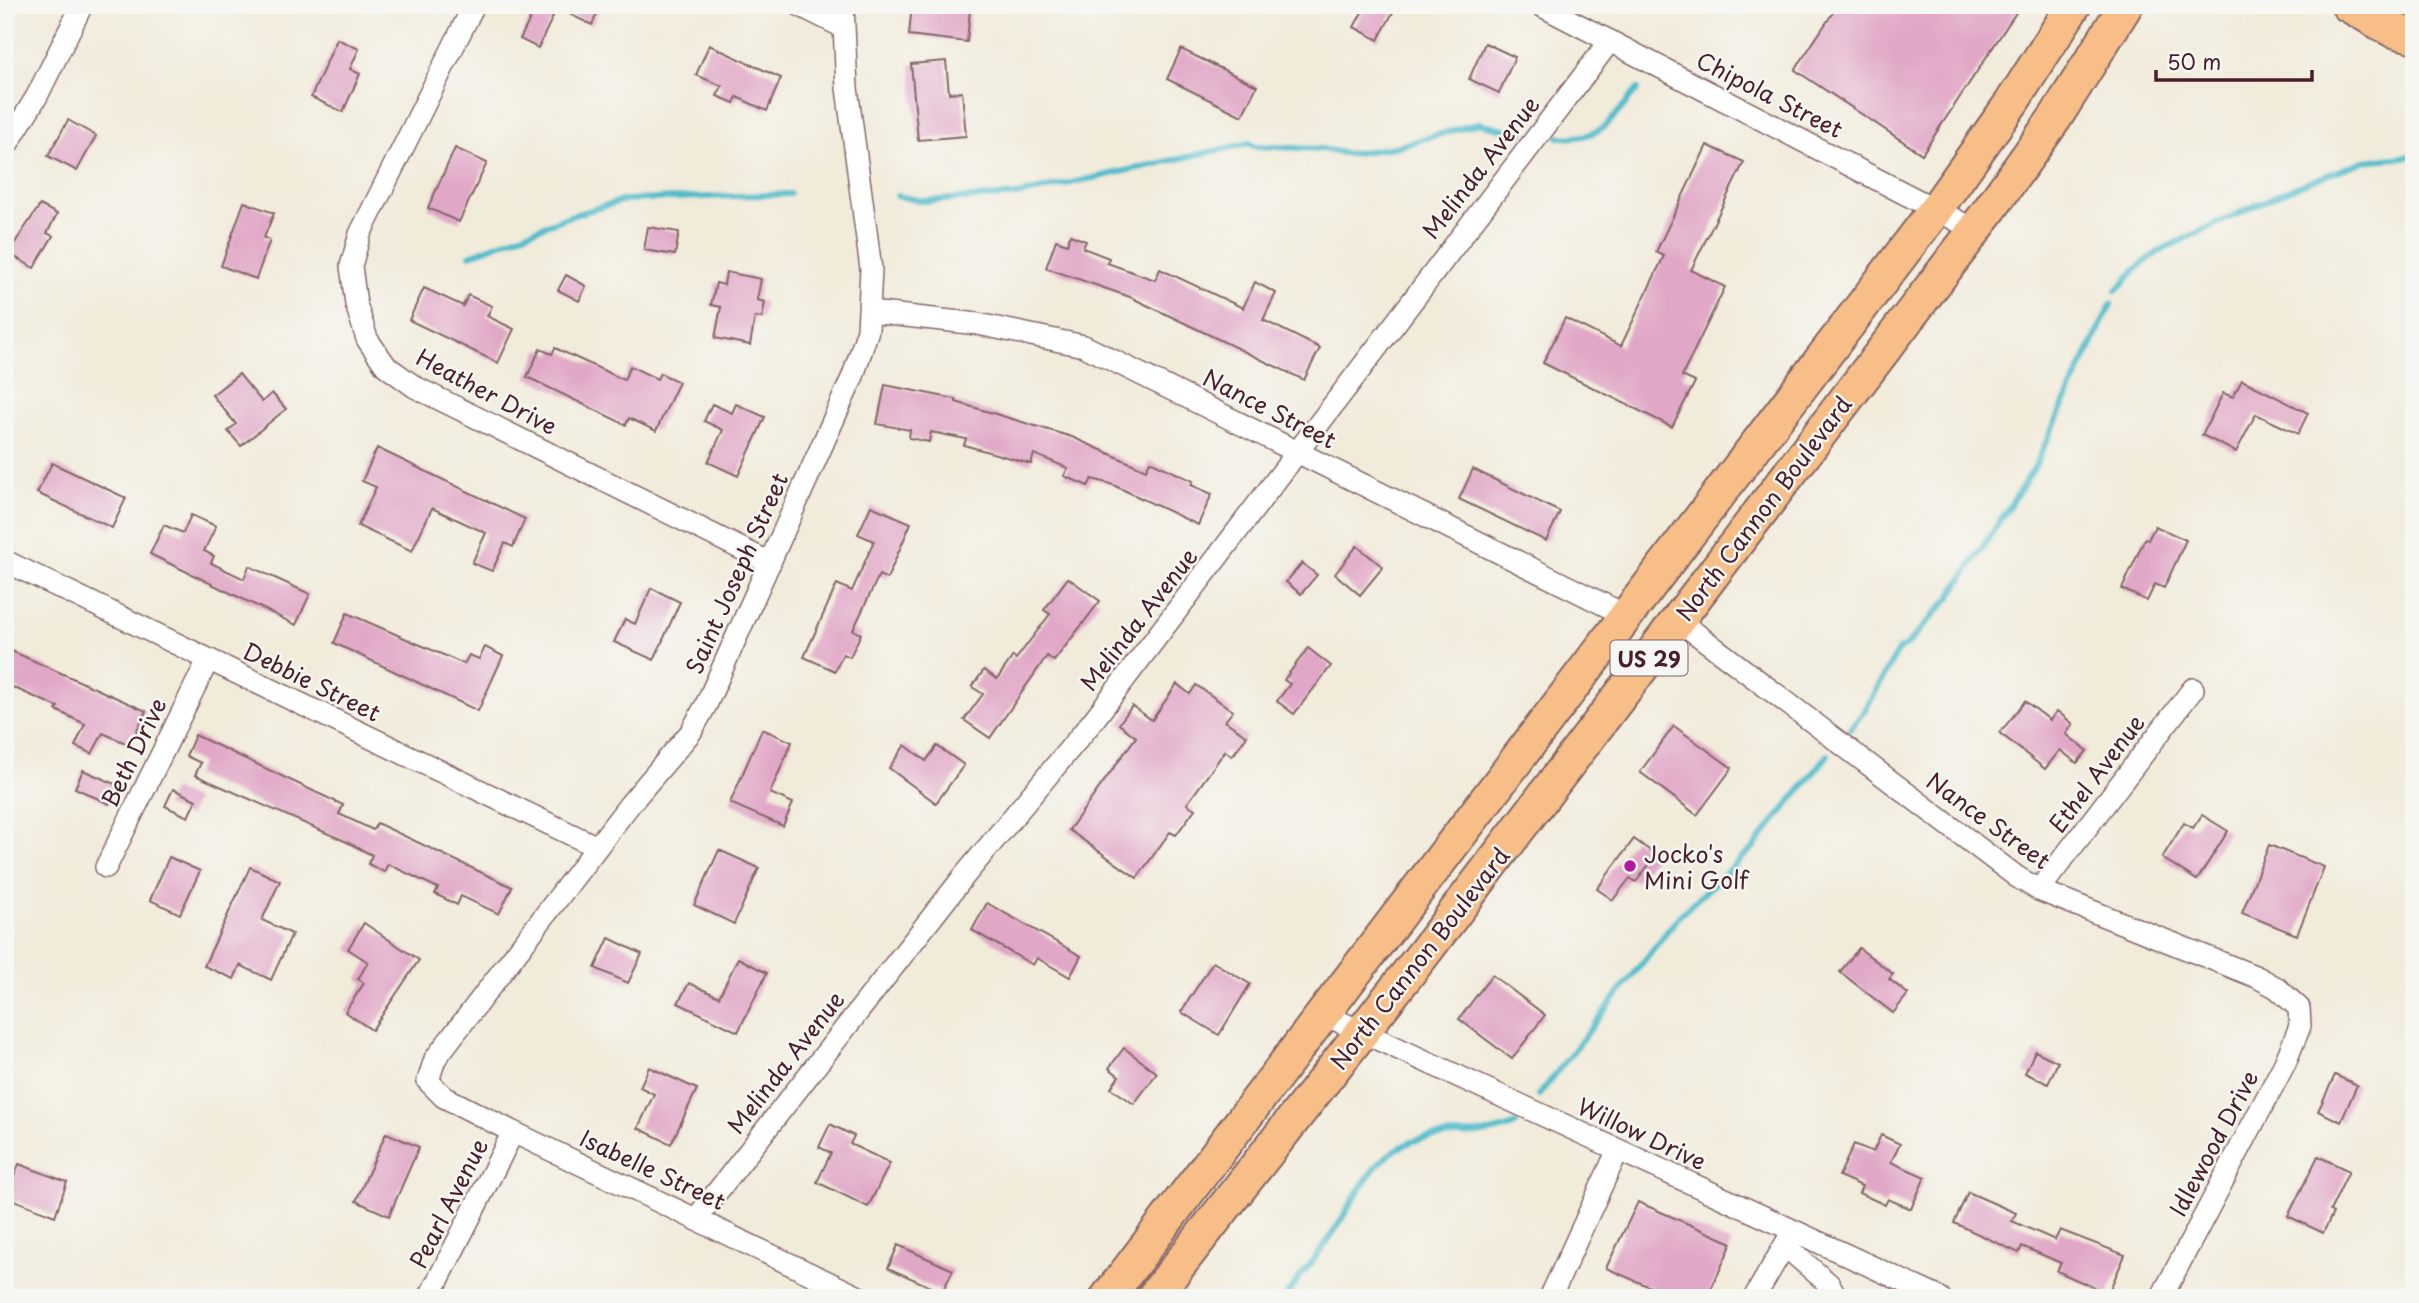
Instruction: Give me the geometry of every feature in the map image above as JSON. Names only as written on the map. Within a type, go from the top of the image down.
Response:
[{"type":"main road","name":"North Cannon Boulevard","points":[[1107,1298],[1936,209],[2012,102],[2074,5]]},
{"type":"main road","name":"North Cannon Boulevard","points":[[1153,1298],[1362,1032],[1975,230],[2055,118],[2126,5]]},
{"type":"main road","points":[[2348,5],[2392,30],[2414,36]]},
{"type":"street","points":[[5,148],[37,96],[82,5]]},
{"type":"street","name":"Heather Drive","points":[[474,5],[360,234],[351,267],[356,304],[367,338],[386,366],[415,387],[770,563]]},
{"type":"street","points":[[799,5],[843,27]]},
{"type":"street","name":"Saint Joseph Street","points":[[428,1081],[435,1059],[597,847],[691,732],[853,376],[868,330],[871,269],[847,89],[843,5]]},
{"type":"street","name":"Chipola Street","points":[[1540,5],[1975,230]]},
{"type":"street","name":"Melinda Avenue","points":[[696,1219],[965,875],[1092,722],[1610,41]]},
{"type":"street","name":"Nance Street","points":[[870,312],[978,324],[1084,346],[1627,616]]},
{"type":"street","name":"Debbie Street","points":[[5,561],[597,847]]},
{"type":"street","name":"Nance Street","points":[[1678,620],[2017,877],[2039,890],[2257,977],[2277,988],[2299,1009]]},
{"type":"street","name":"Beth Drive","points":[[106,867],[208,660]]},
{"type":"street","name":"Ethel Avenue","points":[[2039,890],[2193,689]]},
{"type":"street","name":"Idlewood Drive","points":[[2161,1298],[2285,1063],[2300,1026],[2299,1009]]},
{"type":"street","name":"Willow Drive","points":[[1323,1014],[1618,1150],[1789,1239],[1940,1298]]},
{"type":"street","name":"Isabelle Street","points":[[428,1081],[444,1097],[513,1132],[860,1298]]},
{"type":"street","name":"Pearl Avenue","points":[[429,1298],[513,1132]]},
{"type":"street","points":[[1550,1298],[1618,1150]]},
{"type":"street","points":[[1754,1298],[1789,1239],[1829,1284],[1837,1298]]},
{"type":"building","points":[[537,5],[601,5],[592,25],[557,8],[538,48],[520,39]]},
{"type":"building","points":[[912,5],[954,5],[970,9],[967,42],[909,35]]},
{"type":"building","points":[[1366,5],[1397,5],[1378,40],[1354,27]]},
{"type":"building","points":[[1838,5],[2021,5],[1922,154],[1795,70]]},
{"type":"building","points":[[337,39],[359,49],[350,69],[360,74],[343,112],[311,97]]},
{"type":"building","points":[[1485,43],[1515,57],[1499,93],[1469,79]]},
{"type":"building","points":[[709,45],[781,78],[767,111],[737,97],[734,103],[717,96],[722,86],[696,75]]},
{"type":"building","points":[[1181,49],[1257,86],[1242,116],[1167,79]]},
{"type":"building","points":[[946,61],[949,93],[962,92],[966,136],[918,140],[911,64]]},
{"type":"building","points":[[68,120],[96,136],[77,171],[48,156]]},
{"type":"building","points":[[1707,145],[1744,162],[1691,270],[1725,287],[1682,376],[1695,382],[1672,427],[1543,363],[1565,318],[1621,346],[1664,256],[1656,252]]},
{"type":"building","points":[[455,148],[487,163],[459,222],[428,208]]},
{"type":"building","points":[[244,202],[274,213],[264,238],[270,240],[256,279],[221,266]]},
{"type":"building","points":[[40,205],[57,214],[47,233],[53,236],[34,268],[8,253]]},
{"type":"building","points":[[648,227],[679,232],[675,255],[644,250]]},
{"type":"building","points":[[1070,235],[1086,241],[1083,248],[1109,258],[1107,263],[1155,280],[1160,269],[1243,308],[1255,282],[1276,293],[1263,320],[1320,348],[1304,380],[1130,297],[1046,268],[1056,240],[1067,244]]},
{"type":"building","points":[[726,272],[761,279],[757,300],[765,302],[762,318],[755,317],[750,345],[715,338],[721,307],[711,305],[716,283],[724,285]]},
{"type":"building","points":[[566,275],[586,286],[579,301],[558,290]]},
{"type":"building","points":[[424,288],[463,306],[468,295],[492,306],[487,316],[514,329],[498,363],[409,320]]},
{"type":"building","points":[[555,348],[624,380],[630,366],[657,379],[660,373],[679,382],[656,431],[629,418],[626,425],[527,377],[540,349],[552,354]]},
{"type":"building","points":[[239,374],[262,402],[272,393],[286,409],[241,446],[228,431],[236,424],[212,395]]},
{"type":"building","points":[[2242,380],[2308,413],[2298,434],[2256,414],[2236,452],[2202,435],[2223,393],[2233,397]]},
{"type":"building","points":[[885,385],[956,399],[956,402],[1072,437],[1146,470],[1150,461],[1193,481],[1191,485],[1212,494],[1198,525],[1111,484],[1092,479],[1088,486],[1064,476],[1068,468],[1034,454],[1031,464],[964,445],[966,439],[931,432],[929,442],[909,438],[910,430],[877,424]]},
{"type":"building","points":[[712,404],[732,413],[736,404],[765,417],[738,476],[708,462],[723,430],[704,421]]},
{"type":"building","points":[[377,448],[525,519],[513,547],[505,543],[492,571],[472,563],[486,533],[432,508],[412,551],[358,526],[376,487],[362,481]]},
{"type":"building","points":[[52,463],[126,498],[112,528],[37,493]]},
{"type":"building","points":[[1473,469],[1560,512],[1546,541],[1459,499]]},
{"type":"building","points":[[871,506],[911,523],[887,579],[879,575],[853,630],[861,634],[850,657],[843,654],[835,671],[804,657],[837,584],[852,591],[874,541],[858,534]]},
{"type":"building","points":[[191,515],[216,526],[204,551],[214,556],[211,563],[244,579],[249,566],[310,594],[296,625],[150,554],[164,525],[183,533]]},
{"type":"building","points":[[2155,526],[2186,540],[2164,588],[2155,584],[2147,601],[2122,589],[2145,538],[2148,540]]},
{"type":"building","points":[[1357,546],[1383,567],[1360,595],[1335,574]]},
{"type":"building","points":[[1302,563],[1317,575],[1301,594],[1286,582]]},
{"type":"building","points":[[1068,578],[1100,601],[1054,661],[1047,656],[990,738],[964,720],[983,694],[972,687],[984,670],[997,679],[1013,656],[1016,659],[1050,614],[1044,610]]},
{"type":"building","points":[[651,588],[680,602],[654,660],[614,642],[625,619],[635,624]]},
{"type":"building","points":[[347,613],[464,664],[469,655],[479,659],[485,647],[503,656],[478,711],[334,643]]},
{"type":"building","points":[[5,648],[146,711],[130,745],[103,733],[92,754],[75,746],[85,724],[56,710],[58,707],[5,684]]},
{"type":"building","points":[[1308,648],[1331,666],[1294,714],[1277,701],[1290,684],[1284,680]]},
{"type":"building","points":[[1177,684],[1190,694],[1196,685],[1233,711],[1225,721],[1247,736],[1232,756],[1225,751],[1187,804],[1195,809],[1176,835],[1170,832],[1137,878],[1069,830],[1136,737],[1119,724],[1132,706],[1152,720]]},
{"type":"building","points":[[2025,701],[2050,720],[2057,711],[2073,724],[2066,734],[2087,751],[2077,763],[2060,750],[2045,769],[2000,733]]},
{"type":"building","points":[[1674,726],[1732,768],[1697,815],[1640,772]]},
{"type":"building","points":[[762,729],[792,742],[770,793],[793,803],[783,826],[730,803]]},
{"type":"building","points":[[195,735],[343,805],[339,814],[373,830],[377,823],[512,887],[499,914],[461,896],[457,905],[435,894],[438,888],[388,864],[384,872],[368,864],[372,855],[347,842],[195,775],[201,763],[186,756]]},
{"type":"building","points":[[905,745],[926,761],[937,746],[964,765],[936,803],[889,768]]},
{"type":"building","points":[[83,770],[117,785],[109,804],[75,788]]},
{"type":"building","points":[[173,789],[196,800],[188,817],[165,806]]},
{"type":"building","points":[[2202,815],[2228,831],[2197,880],[2162,858],[2184,823],[2193,828]]},
{"type":"building","name":"Jocko's Mini Golf","points":[[1634,839],[1656,855],[1636,882],[1630,878],[1613,900],[1597,889]]},
{"type":"building","points":[[2269,845],[2324,867],[2297,935],[2242,913]]},
{"type":"building","points":[[719,850],[759,868],[734,924],[694,905]]},
{"type":"building","points":[[169,857],[200,871],[180,914],[150,900]]},
{"type":"building","points":[[250,867],[280,881],[262,920],[292,934],[271,980],[240,965],[234,979],[204,966]]},
{"type":"building","points":[[987,903],[1081,956],[1070,977],[1037,958],[1033,965],[972,930]]},
{"type":"building","points":[[364,923],[419,960],[372,1030],[345,1012],[364,983],[358,979],[368,962],[348,949]]},
{"type":"building","points":[[609,938],[642,954],[628,983],[595,968]]},
{"type":"building","points":[[1859,948],[1893,974],[1889,979],[1908,994],[1893,1013],[1840,972]]},
{"type":"building","points":[[738,958],[767,973],[738,1032],[678,1003],[689,983],[719,997]]},
{"type":"building","points":[[1213,962],[1250,984],[1219,1035],[1181,1012]]},
{"type":"building","points":[[1492,975],[1545,1015],[1512,1059],[1459,1019]]},
{"type":"building","points":[[1124,1048],[1157,1073],[1134,1104],[1111,1088],[1119,1076],[1109,1068]]},
{"type":"building","points":[[2035,1051],[2058,1062],[2048,1084],[2025,1073]]},
{"type":"building","points":[[649,1067],[697,1089],[671,1144],[638,1128],[654,1094],[640,1087]]},
{"type":"building","points":[[2335,1075],[2357,1085],[2341,1122],[2318,1111]]},
{"type":"building","points":[[830,1124],[854,1136],[850,1144],[890,1163],[868,1207],[817,1182],[831,1153],[819,1147]]},
{"type":"building","points":[[386,1133],[419,1147],[389,1216],[356,1201]]},
{"type":"building","points":[[1881,1135],[1900,1144],[1891,1162],[1925,1177],[1911,1209],[1888,1199],[1885,1205],[1859,1193],[1862,1186],[1839,1176],[1854,1144],[1873,1152]]},
{"type":"building","points":[[2318,1156],[2349,1171],[2323,1233],[2288,1216]]},
{"type":"building","points":[[19,1164],[67,1182],[55,1216],[6,1197]]},
{"type":"building","points":[[1968,1192],[2016,1213],[2012,1221],[2055,1240],[2060,1230],[2125,1255],[2108,1294],[2057,1271],[2061,1263],[2022,1246],[2019,1253],[1954,1223]]},
{"type":"building","points":[[1638,1202],[1732,1243],[1707,1298],[1675,1298],[1606,1268]]},
{"type":"building","points":[[898,1245],[953,1270],[942,1292],[888,1268]]},
{"type":"waterway","points":[[1558,137],[1586,136],[1596,132],[1613,119],[1638,89]]},
{"type":"waterway","points":[[897,196],[924,201],[1017,195],[1250,143],[1253,146],[1322,149],[1349,154],[1395,147],[1479,123],[1522,133]]},
{"type":"waterway","points":[[2116,291],[2138,267],[2161,250],[2288,190],[2364,161],[2414,156]]},
{"type":"waterway","points":[[470,255],[570,216],[625,200],[790,194]]},
{"type":"waterway","points":[[1850,729],[1865,710],[1899,649],[1906,646],[1950,597],[2033,470],[2111,304]]},
{"type":"waterway","points":[[1539,1095],[1679,916],[1753,848],[1828,755]]},
{"type":"waterway","points":[[1285,1298],[1337,1228],[1374,1169],[1386,1157],[1417,1140],[1490,1132],[1516,1124]]},
{"type":"place","name":"Jocko's Mini Golf","points":[[1630,866]]}]
